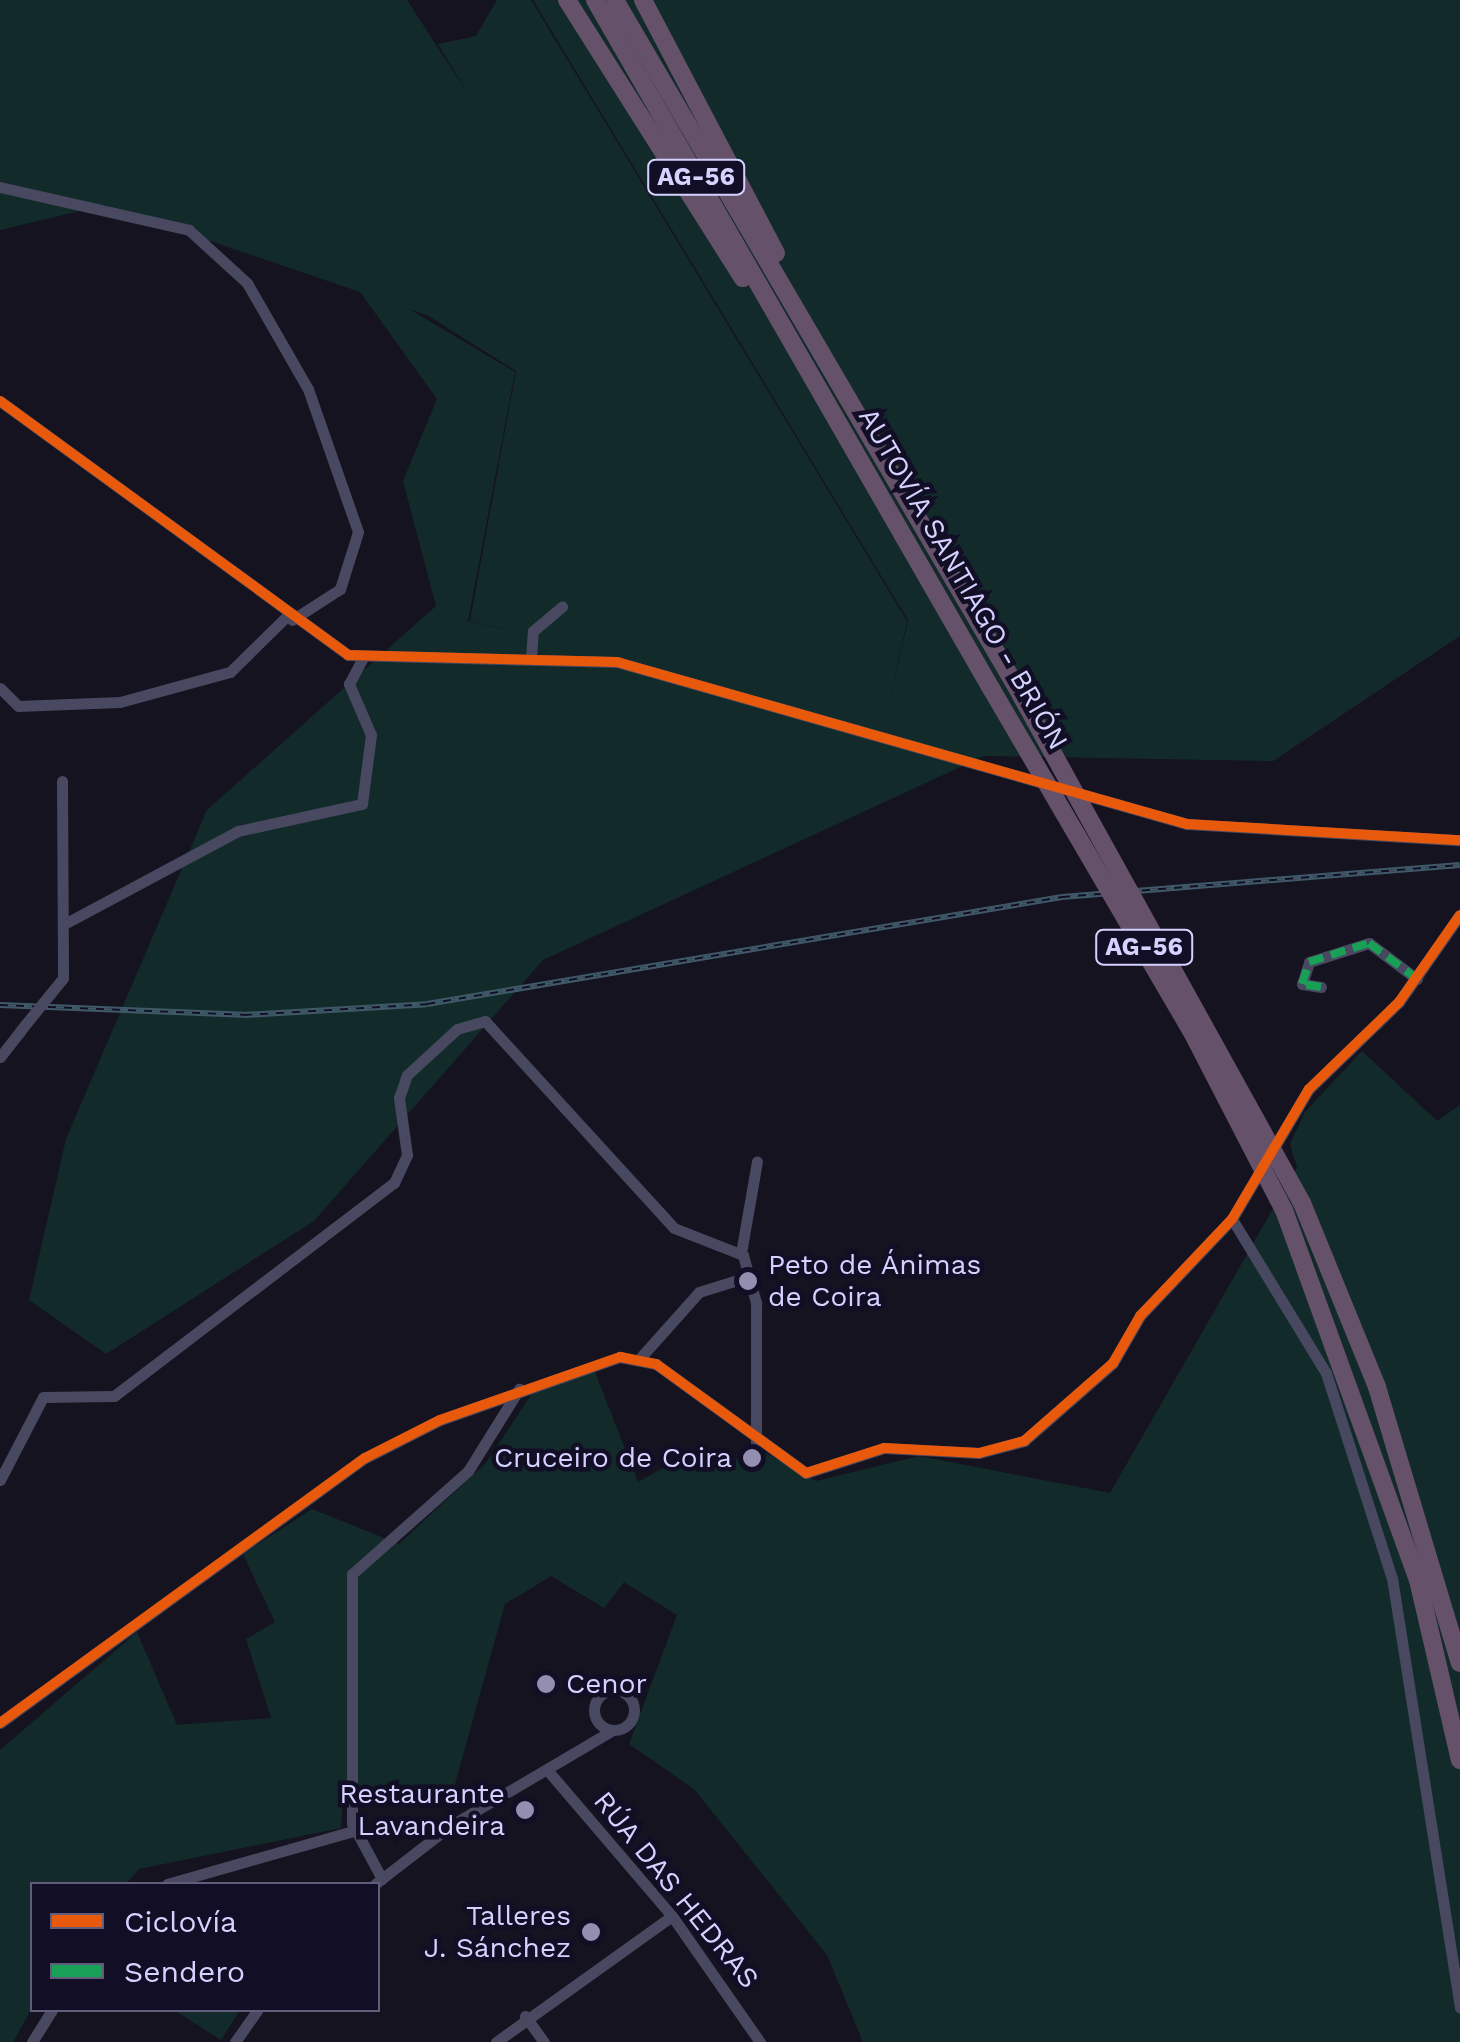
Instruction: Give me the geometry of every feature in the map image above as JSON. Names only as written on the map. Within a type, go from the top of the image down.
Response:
[{"type":"highway","points":[[567,0],[778,334],[800,352]]},
{"type":"highway","name":"AUTOVÍA SANTIAGO - BRIÓN","points":[[594,0],[1293,1206],[1418,1580],[1460,1760]]},
{"type":"highway","name":"AUTOVÍA SANTIAGO - BRIÓN","points":[[616,0],[1013,682],[1293,1206],[1377,1387],[1460,1663]]},
{"type":"highway","points":[[643,0],[804,323]]},
{"type":"street","points":[[0,187],[189,230],[247,283],[308,389],[358,532],[340,589],[290,618],[230,672],[120,702],[18,706],[0,688]]},
{"type":"street","points":[[0,401],[290,618],[362,658],[531,658],[664,670],[878,743],[1188,824],[1460,840]]},
{"type":"street","points":[[531,658],[533,631],[562,607]]},
{"type":"street","points":[[68,922],[238,831],[362,804],[371,736],[349,684],[362,658]]},
{"type":"street","points":[[0,1057],[63,978],[68,922],[62,781]]},
{"type":"street","points":[[642,1358],[798,1470],[817,1473],[884,1448],[979,1453],[1024,1442],[1113,1364],[1140,1316],[1232,1218],[1309,1088],[1417,979],[1460,915]]},
{"type":"street","points":[[1322,987],[1302,984],[1308,962],[1369,942],[1417,979]]},
{"type":"street","points":[[0,1480],[43,1396],[114,1396],[394,1183],[407,1156],[399,1098],[406,1075],[443,1039],[485,1021],[674,1228],[741,1252]]},
{"type":"street","points":[[756,1442],[750,1276],[741,1252],[757,1161]]},
{"type":"street","points":[[1232,1218],[1326,1373],[1387,1560],[1460,2008]]},
{"type":"street","points":[[0,1723],[37,1687],[366,1458],[520,1389],[642,1358],[699,1292],[750,1276]]},
{"type":"street","points":[[520,1389],[468,1471],[352,1574],[353,1830],[379,1882],[468,1814],[549,1772],[593,1739],[633,1718],[624,1693],[599,1697],[593,1739]]},
{"type":"street","points":[[597,1722],[612,1730]]},
{"type":"street","name":"RÚA DAS HEDRAS","points":[[549,1772],[672,1916],[760,2042]]},
{"type":"street","points":[[174,1882],[353,1830]]},
{"type":"street","points":[[496,2042],[525,2016],[672,1916]]},
{"type":"street","points":[[32,2042],[51,2012]]},
{"type":"street","points":[[236,2042],[256,2012]]},
{"type":"street","points":[[525,2016],[544,2042]]},
{"type":"green space","points":[[0,0],[407,0],[468,94],[438,44],[476,36],[497,0],[531,0],[907,621],[888,709],[908,620],[533,0],[1460,0],[1460,636],[1273,761],[984,756],[543,960],[314,1221],[106,1354],[29,1300],[66,1139],[207,810],[436,606],[403,481],[437,399],[360,292],[105,205],[0,230]],"holes":[[[409,309],[427,315],[516,371],[470,621],[557,641],[468,621],[515,372]]]},
{"type":"green space","points":[[1362,1051],[1437,1121],[1460,1105],[1460,2042],[863,2042],[827,1955],[694,1789],[629,1744],[677,1615],[624,1582],[604,1608],[551,1576],[505,1604],[452,1795],[343,1793],[341,1828],[139,1869],[128,1882],[30,1882],[30,2012],[13,2042],[0,2042],[0,1750],[137,1632],[177,1725],[271,1718],[246,1639],[275,1622],[243,1554],[312,1509],[399,1544],[486,1463],[535,1389],[595,1372],[638,1482],[694,1451],[753,1462],[762,1451],[816,1481],[919,1456],[1110,1493],[1297,1167],[1290,1144],[1305,1112]]},
{"type":"green space","points":[[177,2012],[239,2012],[221,2040]]},
{"type":"railway","points":[[0,1005],[244,1015],[427,1004],[1062,897],[1460,865]]},
{"type":"marked path","points":[[1321,987],[1302,984],[1309,962],[1369,943],[1417,979]]},
{"type":"cycle path","points":[[0,401],[348,655],[617,662],[1187,824],[1460,840]]},
{"type":"cycle path","points":[[0,1723],[365,1458],[440,1420],[620,1357],[656,1364],[806,1473],[884,1448],[979,1453],[1024,1441],[1113,1363],[1140,1316],[1232,1219],[1309,1089],[1399,1002],[1460,915]]},
{"type":"place","name":"Peto de Ánimas de Coira","points":[[748,1281]]},
{"type":"place","name":"Cruceiro de Coira","points":[[752,1458]]},
{"type":"place","name":"Cenor","points":[[546,1684]]},
{"type":"place","name":"Restaurante Lavandeira","points":[[525,1810]]},
{"type":"place","name":"Talleres J. Sánchez","points":[[591,1932]]}]
